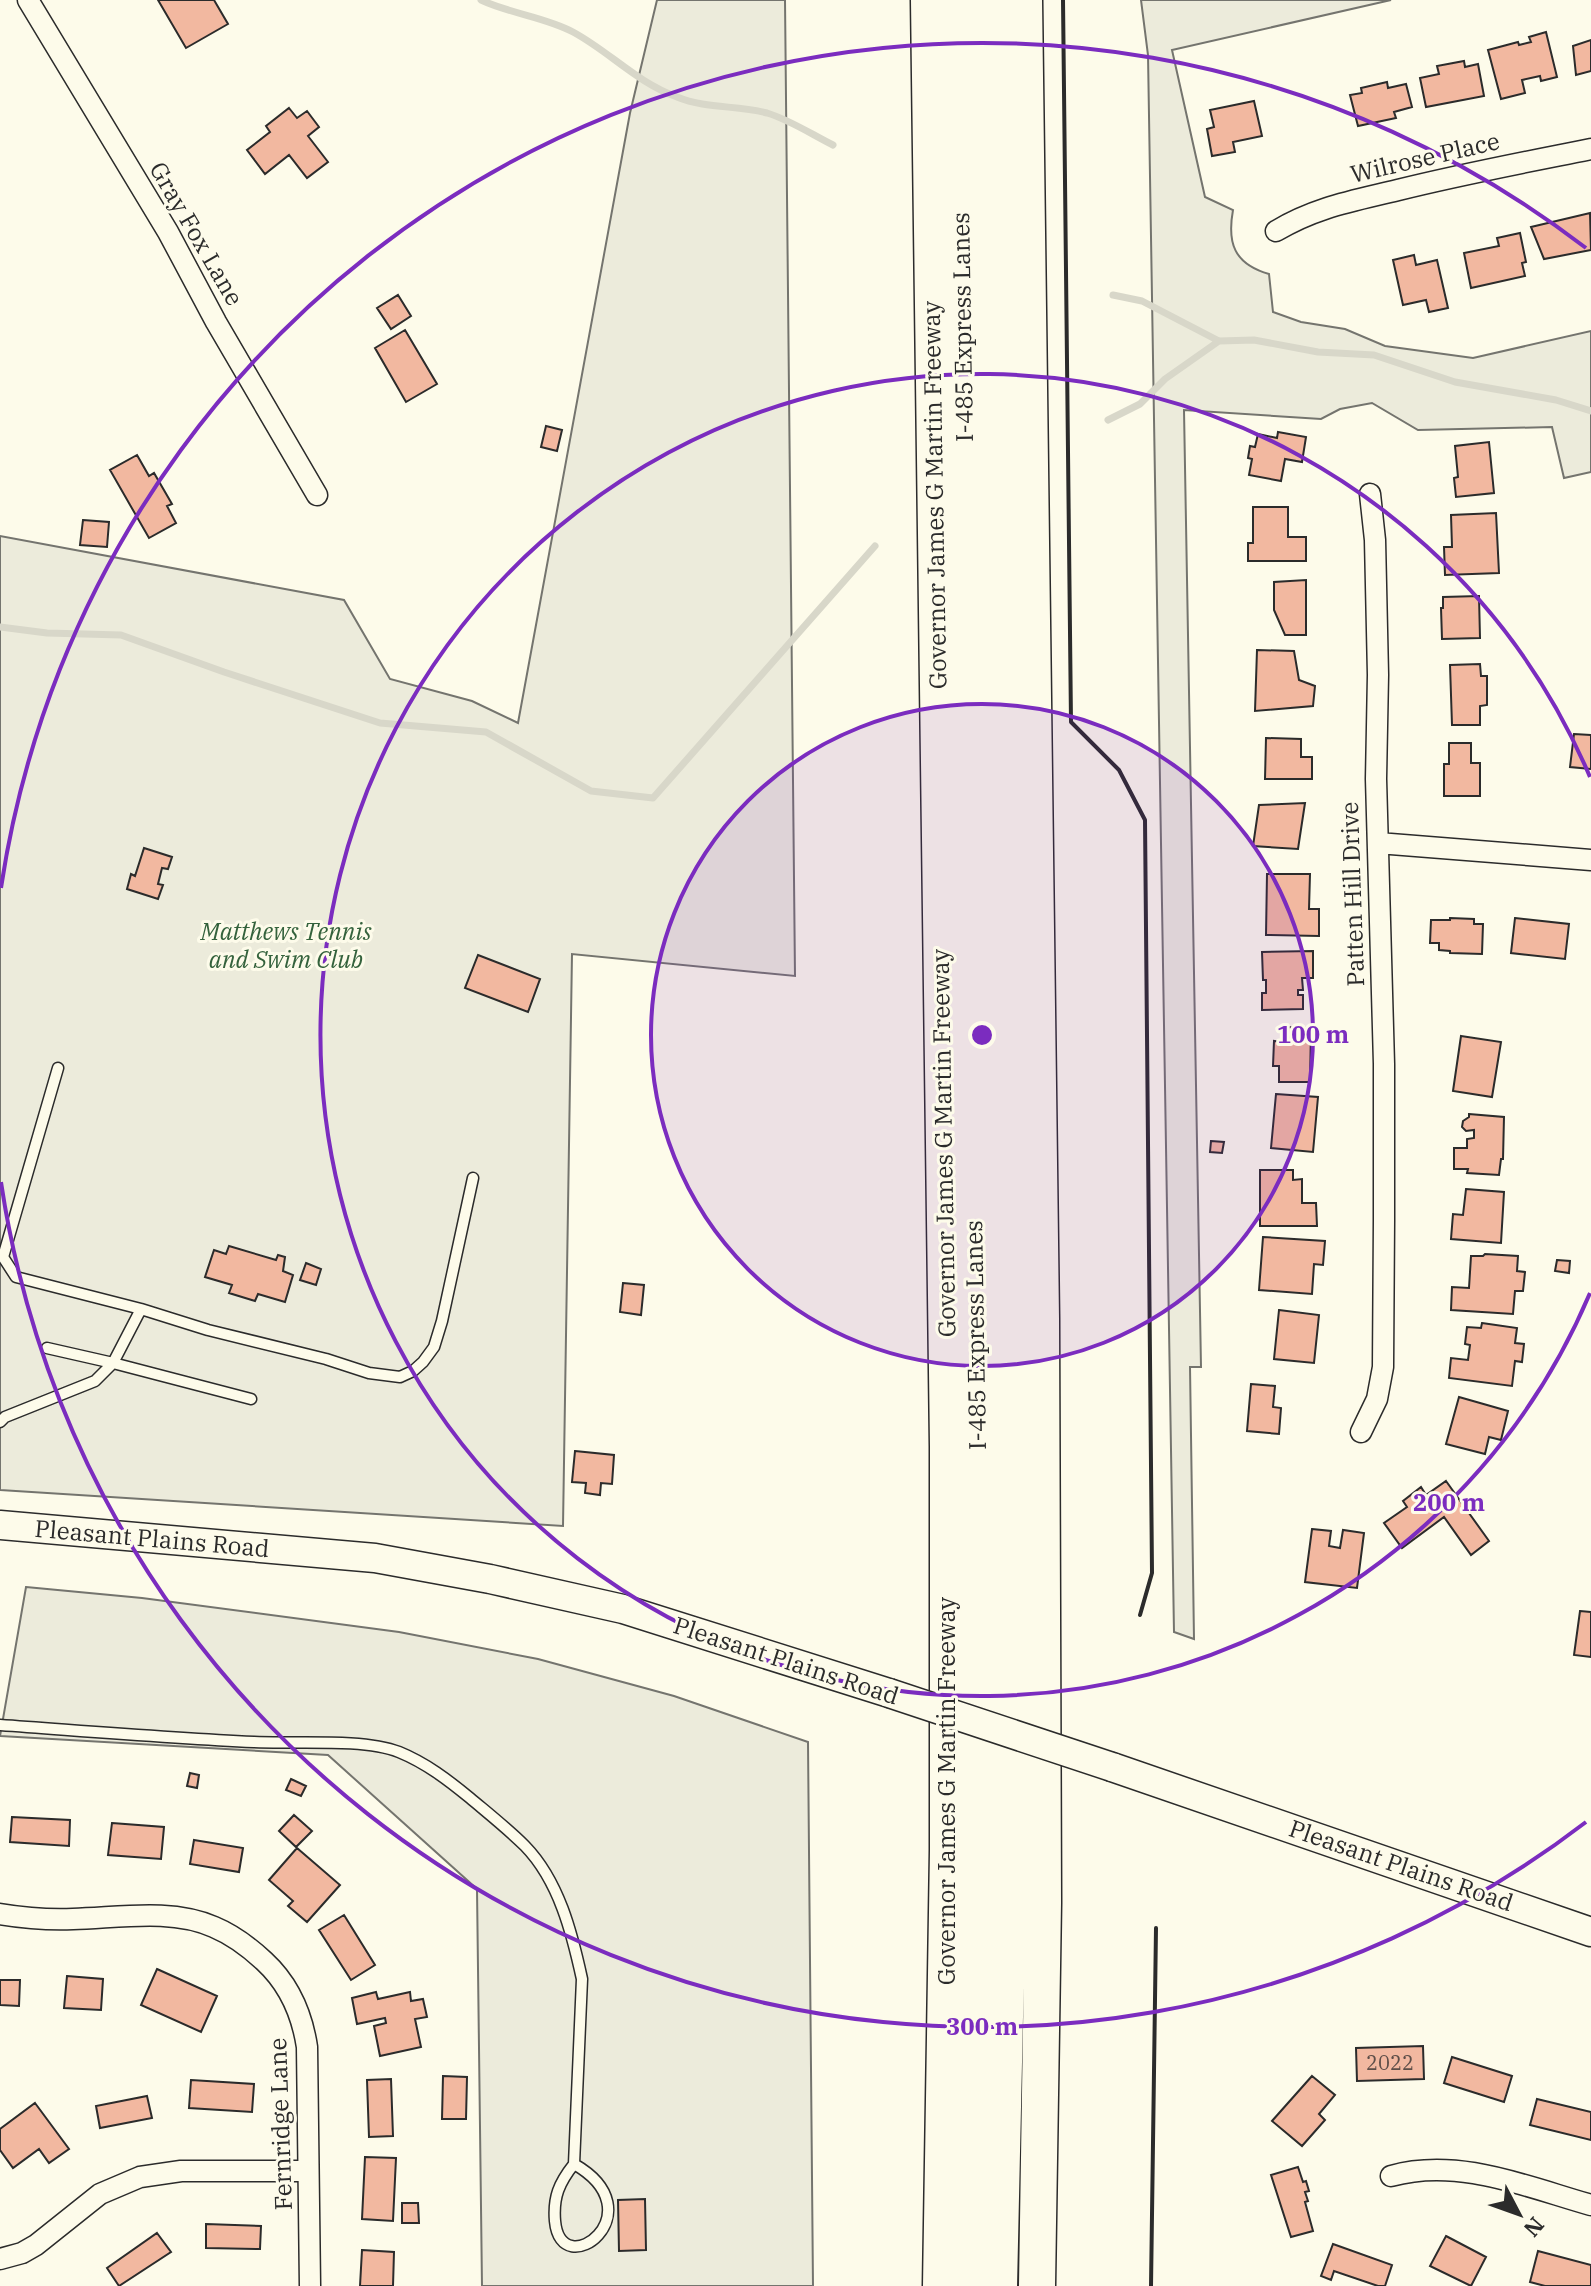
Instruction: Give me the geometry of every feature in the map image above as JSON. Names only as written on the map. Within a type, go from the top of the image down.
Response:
[{"type":"highway","name":"Governor James G Martin Freeway","points":[[929,0],[948,1447],[948,1850],[941,2286]]},
{"type":"highway","name":"I-485 Express Lanes","points":[[961,0],[981,1697],[972,2286]]},
{"type":"highway","name":"I-485 Express Lanes","points":[[993,0],[1009,1838],[999,2286]]},
{"type":"highway","points":[[1024,0],[1041,1319],[1043,1903],[1037,2286]]},
{"type":"highway","points":[[1000,719],[1037,961]]},
{"type":"highway","points":[[948,1850],[979,1547]]},
{"type":"street","name":"Gray Fox Lane","points":[[28,0],[168,232],[216,322],[317,495]]},
{"type":"street","name":"Wilrose Place","points":[[1276,231],[1301,216],[1332,206],[1441,179],[1591,149]]},
{"type":"street","name":"Patten Hill Drive","points":[[1361,1432],[1377,1399],[1383,1367],[1384,1064],[1375,540],[1370,494]]},
{"type":"street","points":[[1378,843],[1591,860]]},
{"type":"street","name":"Pleasant Plains Road","points":[[0,1525],[375,1558],[490,1579],[623,1609],[1112,1767],[1591,1932]]},
{"type":"street","name":"Fernridge Lane","points":[[0,1914],[70,1919],[178,1918],[211,1925],[249,1948],[268,1965],[297,2007],[307,2047],[310,2286]]},
{"type":"street","points":[[1391,2176],[1411,2171],[1462,2170],[1591,2205]]},
{"type":"street","points":[[0,2259],[36,2245],[100,2194],[140,2177],[181,2171],[308,2171]]},
{"type":"lane","points":[[58,1068],[3,1257],[16,1277],[369,1373],[400,1377],[413,1371],[434,1347],[473,1178]]},
{"type":"lane","points":[[0,1422],[5,1417],[95,1381],[113,1363],[141,1309]]},
{"type":"lane","points":[[47,1348],[251,1399]]},
{"type":"lane","points":[[0,1725],[257,1742],[361,1745],[397,1751],[423,1763],[448,1780],[527,1849],[565,1913],[582,1979],[574,2164],[562,2179],[554,2207],[556,2233],[565,2244],[577,2249],[589,2246],[601,2236],[608,2204],[600,2185],[588,2172],[574,2164]]},
{"type":"green space","name":"Matthews Tennis and Swim Club","points":[[657,0],[785,0],[795,976],[572,954],[563,1526],[0,1490],[0,536],[344,600],[390,679],[472,701],[518,723],[630,113]]},
{"type":"green space","points":[[1141,0],[1391,0],[1172,50],[1205,197],[1233,210],[1231,233],[1236,251],[1248,264],[1269,274],[1273,312],[1301,322],[1345,329],[1385,346],[1473,358],[1591,331],[1591,472],[1564,478],[1552,427],[1418,430],[1372,403],[1340,409],[1321,419],[1184,410],[1201,1367],[1190,1367],[1194,1639],[1174,1632],[1148,55]]},
{"type":"green space","points":[[26,1587],[142,1598],[399,1632],[538,1659],[674,1696],[808,1742],[813,2286],[482,2286],[477,1889],[328,1755],[0,1736]]},
{"type":"building","points":[[158,0],[214,0],[228,24],[186,48]]},
{"type":"building","points":[[1546,32],[1557,77],[1541,81],[1540,76],[1522,80],[1525,93],[1501,99],[1488,50],[1531,42],[1529,37]]},
{"type":"building","points":[[1591,40],[1591,71],[1576,75],[1573,46]]},
{"type":"building","points":[[1464,61],[1465,67],[1478,64],[1484,96],[1426,107],[1420,78],[1439,74],[1437,66]]},
{"type":"building","points":[[1387,82],[1388,88],[1406,84],[1412,107],[1394,112],[1396,118],[1358,126],[1350,95],[1362,93],[1361,88]]},
{"type":"building","points":[[1254,101],[1262,136],[1233,142],[1235,152],[1212,156],[1207,129],[1214,127],[1210,110]]},
{"type":"building","points":[[289,108],[297,118],[307,111],[319,127],[308,136],[328,162],[307,178],[289,155],[265,174],[247,150],[270,132],[266,126]]},
{"type":"building","points":[[1590,213],[1591,250],[1544,259],[1531,227]]},
{"type":"building","points":[[1520,233],[1526,262],[1522,263],[1525,276],[1471,288],[1464,253],[1499,246],[1497,238]]},
{"type":"building","points":[[1414,255],[1416,265],[1437,260],[1448,308],[1429,312],[1426,300],[1403,305],[1393,260]]},
{"type":"building","points":[[398,295],[411,316],[391,329],[377,308]]},
{"type":"building","points":[[405,330],[437,384],[406,402],[375,348]]},
{"type":"building","points":[[546,426],[562,430],[557,451],[541,447]]},
{"type":"building","points":[[1278,432],[1306,437],[1302,462],[1285,459],[1281,481],[1249,475],[1252,459],[1248,458],[1250,446],[1255,447],[1258,434],[1277,438]]},
{"type":"building","points":[[1489,442],[1494,493],[1456,497],[1455,446]]},
{"type":"building","points":[[137,455],[149,476],[154,473],[172,504],[167,506],[176,523],[149,538],[110,470]]},
{"type":"building","points":[[1253,507],[1288,507],[1288,537],[1306,537],[1306,561],[1248,561],[1248,543],[1253,543]]},
{"type":"building","points":[[1496,513],[1499,573],[1445,575],[1444,547],[1452,547],[1451,515]]},
{"type":"building","points":[[83,520],[109,522],[107,547],[80,545]]},
{"type":"building","points":[[1306,580],[1306,635],[1285,635],[1274,610],[1274,582]]},
{"type":"building","points":[[1479,596],[1480,638],[1442,639],[1443,597]]},
{"type":"building","points":[[1257,650],[1294,651],[1299,680],[1315,686],[1313,706],[1255,711]]},
{"type":"building","points":[[1480,664],[1481,676],[1487,676],[1487,705],[1480,706],[1480,725],[1452,725],[1450,665]]},
{"type":"building","points":[[1574,734],[1591,735],[1591,769],[1570,767]]},
{"type":"building","points":[[1266,738],[1301,739],[1301,757],[1312,757],[1312,779],[1265,779]]},
{"type":"building","points":[[1449,743],[1471,743],[1471,763],[1480,763],[1480,796],[1444,796],[1444,764],[1449,764]]},
{"type":"building","points":[[1305,803],[1298,849],[1253,846],[1259,805]]},
{"type":"building","points":[[144,848],[172,857],[168,869],[162,868],[158,884],[163,885],[158,899],[127,889],[131,874],[135,876]]},
{"type":"building","points":[[1267,874],[1310,874],[1309,909],[1319,909],[1319,936],[1266,935]]},
{"type":"building","points":[[1515,918],[1569,924],[1565,959],[1511,953]]},
{"type":"building","points":[[1474,919],[1474,924],[1483,924],[1482,954],[1450,953],[1439,950],[1439,943],[1430,943],[1431,920]]},
{"type":"building","points":[[1313,951],[1313,978],[1302,978],[1303,990],[1298,990],[1298,995],[1303,995],[1303,1009],[1262,1010],[1266,980],[1263,980],[1262,952]]},
{"type":"building","points":[[478,955],[540,979],[528,1012],[465,988]]},
{"type":"building","points":[[1284,1027],[1311,1028],[1310,1082],[1279,1082],[1279,1066],[1273,1066],[1274,1041],[1282,1042]]},
{"type":"building","points":[[1461,1036],[1501,1042],[1492,1097],[1453,1091]]},
{"type":"building","points":[[1276,1094],[1318,1097],[1313,1152],[1271,1148]]},
{"type":"building","points":[[1469,1114],[1504,1117],[1503,1159],[1499,1175],[1454,1169],[1454,1148],[1467,1148],[1467,1139],[1474,1138],[1474,1130],[1466,1131],[1462,1127]]},
{"type":"building","points":[[1211,1141],[1224,1142],[1222,1153],[1210,1152]]},
{"type":"building","points":[[1260,1170],[1293,1170],[1293,1180],[1302,1179],[1302,1203],[1316,1203],[1317,1226],[1260,1226]]},
{"type":"building","points":[[1466,1189],[1504,1192],[1501,1243],[1451,1239],[1453,1214],[1463,1215]]},
{"type":"building","points":[[1263,1237],[1325,1241],[1323,1265],[1314,1264],[1312,1294],[1259,1290]]},
{"type":"building","points":[[229,1246],[276,1260],[278,1255],[285,1257],[283,1271],[293,1275],[285,1302],[258,1294],[255,1301],[229,1293],[232,1285],[205,1277],[214,1250],[226,1254]]},
{"type":"building","points":[[1471,1256],[1518,1256],[1517,1271],[1525,1272],[1523,1291],[1515,1291],[1513,1314],[1451,1310],[1452,1287],[1469,1288]]},
{"type":"building","points":[[1557,1260],[1570,1261],[1569,1273],[1555,1271]]},
{"type":"building","points":[[306,1263],[321,1269],[316,1285],[300,1280]]},
{"type":"building","points":[[623,1283],[644,1285],[641,1315],[620,1312]]},
{"type":"building","points":[[1279,1310],[1319,1315],[1314,1363],[1274,1359]]},
{"type":"building","points":[[1482,1323],[1517,1328],[1515,1343],[1524,1344],[1522,1362],[1515,1361],[1512,1386],[1449,1378],[1451,1358],[1468,1360],[1470,1345],[1465,1344],[1467,1327],[1481,1328]]},
{"type":"building","points":[[1251,1384],[1275,1386],[1273,1407],[1281,1408],[1279,1434],[1247,1431]]},
{"type":"building","points":[[1459,1397],[1508,1411],[1501,1440],[1489,1437],[1485,1454],[1446,1444]]},
{"type":"building","points":[[575,1451],[614,1455],[612,1484],[601,1483],[600,1495],[585,1493],[586,1483],[572,1482]]},
{"type":"building","points":[[1446,1481],[1489,1541],[1471,1555],[1444,1517],[1402,1548],[1384,1523],[1407,1507],[1403,1501],[1421,1487],[1426,1495]]},
{"type":"building","points":[[1312,1529],[1331,1531],[1329,1546],[1340,1548],[1343,1530],[1364,1533],[1357,1588],[1305,1582]]},
{"type":"building","points":[[1580,1611],[1591,1612],[1591,1657],[1574,1655]]},
{"type":"building","points":[[190,1773],[199,1775],[197,1788],[187,1786]]},
{"type":"building","points":[[291,1779],[306,1786],[301,1796],[286,1790]]},
{"type":"building","points":[[294,1815],[312,1831],[296,1847],[279,1831]]},
{"type":"building","points":[[12,1817],[70,1820],[69,1846],[10,1842]]},
{"type":"building","points":[[112,1823],[164,1827],[161,1859],[108,1855]]},
{"type":"building","points":[[194,1840],[243,1848],[239,1872],[190,1864]]},
{"type":"building","points":[[297,1848],[340,1885],[307,1922],[288,1906],[293,1901],[269,1880]]},
{"type":"building","points":[[344,1915],[375,1965],[351,1980],[319,1930]]},
{"type":"building","points":[[157,1969],[217,1996],[201,2032],[141,2005]]},
{"type":"building","points":[[67,1976],[103,1979],[101,2010],[64,2008]]},
{"type":"building","points":[[0,1980],[20,1980],[19,2006],[0,2005]]},
{"type":"building","points":[[376,1992],[378,1999],[410,1992],[411,2001],[423,1999],[427,2017],[415,2019],[421,2047],[380,2056],[374,2026],[386,2023],[385,2018],[357,2024],[352,1998]]},
{"type":"building","points":[[1423,2046],[1424,2079],[1357,2081],[1356,2048]]},
{"type":"building","points":[[1452,2057],[1512,2076],[1504,2102],[1444,2083]]},
{"type":"building","points":[[443,2076],[467,2077],[466,2119],[442,2119]]},
{"type":"building","points":[[1312,2076],[1335,2095],[1319,2114],[1325,2120],[1302,2146],[1272,2121]]},
{"type":"building","points":[[391,2079],[393,2136],[369,2137],[367,2080]]},
{"type":"building","points":[[191,2080],[254,2084],[252,2112],[189,2108]]},
{"type":"building","points":[[147,2096],[152,2118],[100,2128],[96,2106]]},
{"type":"building","points":[[1537,2099],[1591,2112],[1591,2140],[1530,2125]]},
{"type":"building","points":[[35,2103],[69,2149],[49,2163],[39,2149],[13,2168],[0,2150],[0,2129]]},
{"type":"building","points":[[365,2157],[396,2158],[393,2221],[362,2219]]},
{"type":"building","points":[[1298,2167],[1309,2191],[1305,2192],[1308,2201],[1305,2202],[1313,2231],[1291,2237],[1271,2175]]},
{"type":"building","points":[[645,2199],[646,2250],[619,2251],[618,2200]]},
{"type":"building","points":[[402,2203],[418,2203],[419,2223],[402,2223]]},
{"type":"building","points":[[206,2224],[261,2226],[260,2249],[206,2248]]},
{"type":"building","points":[[157,2233],[171,2252],[119,2286],[107,2268]]},
{"type":"building","points":[[1446,2236],[1486,2257],[1471,2286],[1430,2266]]},
{"type":"building","points":[[1333,2244],[1392,2265],[1385,2286],[1334,2271],[1331,2280],[1321,2276]]},
{"type":"building","points":[[362,2250],[394,2252],[393,2286],[360,2286]]},
{"type":"building","points":[[1538,2251],[1591,2265],[1591,2286],[1545,2286],[1530,2282]]},
{"type":"waterway","points":[[481,0],[573,32],[662,91],[699,103],[767,113],[833,145]]},
{"type":"waterway","points":[[1113,295],[1142,301],[1219,341],[1254,340],[1318,352],[1374,355],[1455,382],[1556,400],[1591,411]]},
{"type":"waterway","points":[[1108,420],[1140,404],[1165,379],[1219,341]]},
{"type":"waterway","points":[[0,627],[47,633],[121,635],[380,723],[486,732],[591,791],[653,798],[875,546]]},
{"type":"wall","points":[[1063,0],[1071,722],[1119,770],[1145,820],[1152,1573],[1140,1615]]},
{"type":"wall","points":[[1151,2286],[1156,1928]]}]
